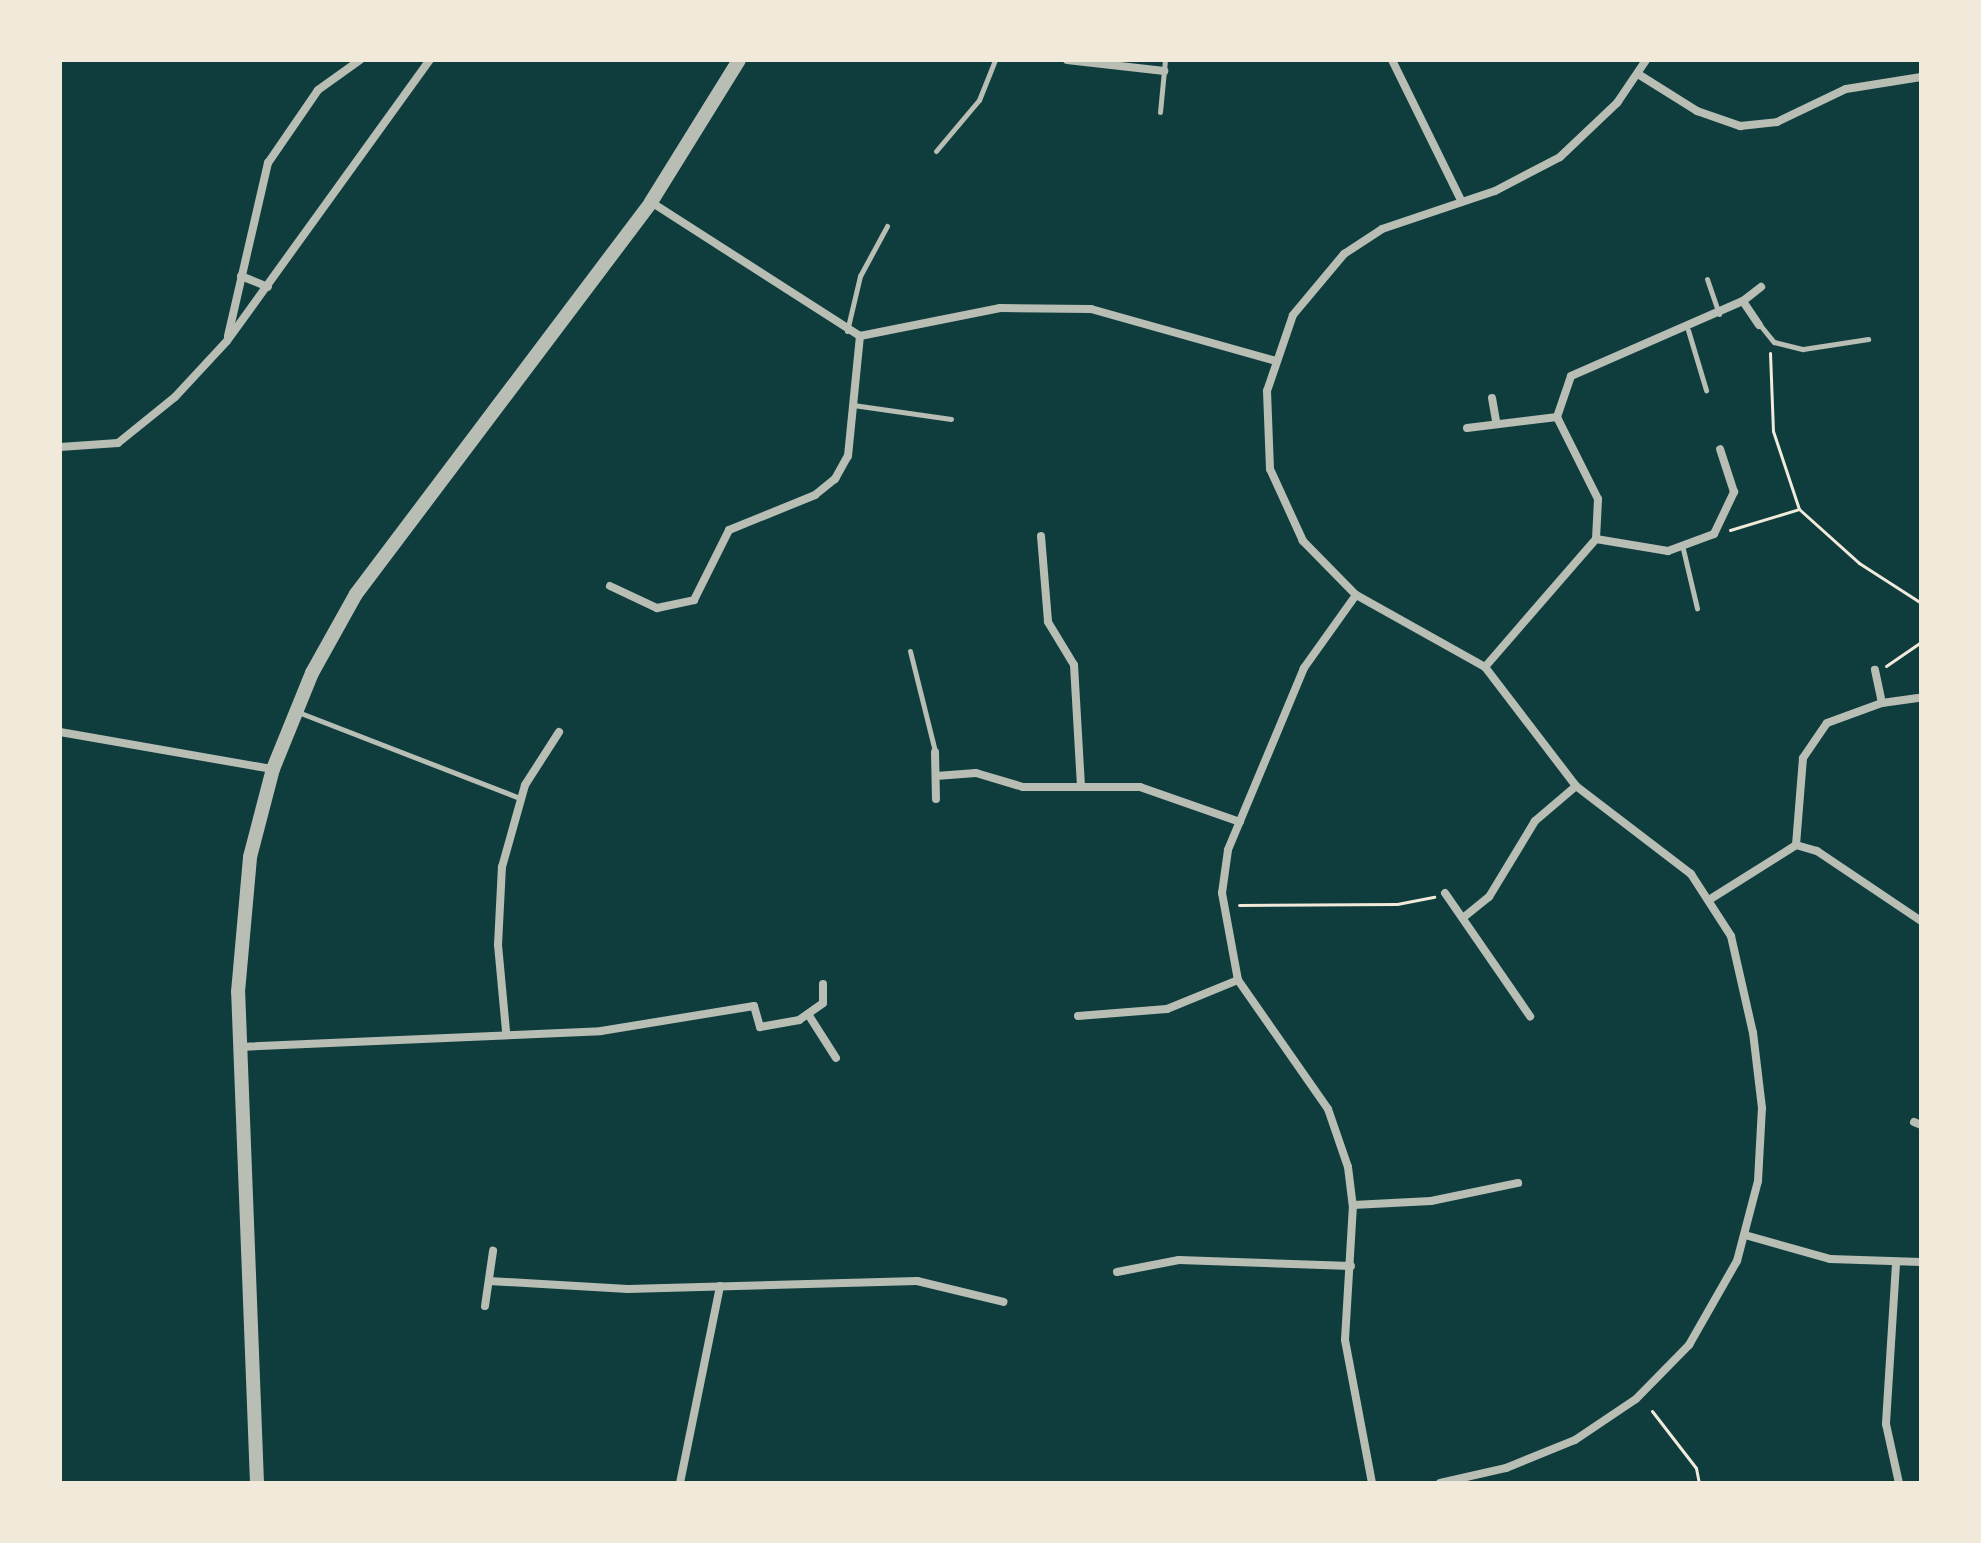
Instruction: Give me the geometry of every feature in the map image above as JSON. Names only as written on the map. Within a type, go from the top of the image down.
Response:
[{"type":"street","points":[[227,341],[254,197],[287,127],[318,90],[360,60]]},
{"type":"street","points":[[257,1483],[239,1047],[244,898],[273,769],[327,643],[405,520],[651,202],[739,60]]},
{"type":"street","points":[[1067,60],[1164,71]]},
{"type":"street","points":[[1392,60],[1462,202]]},
{"type":"street","points":[[1440,1483],[1466,1480],[1554,1450],[1636,1399],[1704,1322],[1745,1235],[1762,1143],[1759,1078],[1737,954],[1712,898],[1672,855],[1576,786],[1485,667],[1356,595],[1303,541],[1278,493],[1264,418],[1273,360],[1308,291],[1344,254],[1382,229],[1462,202],[1560,157],[1638,74],[1646,60]]},
{"type":"street","points":[[60,447],[100,448],[139,431],[227,341],[426,62]]},
{"type":"street","points":[[1638,74],[1709,117],[1740,126],[1777,122],[1846,89],[1921,77]]},
{"type":"street","points":[[651,202],[847,331],[860,336],[1000,308],[1091,309],[1273,360]]},
{"type":"street","points":[[241,276],[268,287]]},
{"type":"street","points":[[1485,667],[1596,539],[1598,499],[1557,417],[1562,391],[1584,367],[1688,330],[1743,301],[1761,287]]},
{"type":"street","points":[[1743,301],[1759,325]]},
{"type":"street","points":[[610,586],[657,608],[694,600],[729,530],[815,495],[835,479],[848,456],[860,336]]},
{"type":"street","points":[[1492,398],[1496,421]]},
{"type":"street","points":[[1467,428],[1496,421],[1557,417]]},
{"type":"street","points":[[1596,539],[1652,551],[1683,549],[1714,534],[1728,516],[1734,492],[1720,449]]},
{"type":"street","points":[[1041,536],[1046,611],[1075,673],[1081,785]]},
{"type":"street","points":[[1356,595],[1304,668],[1240,822],[1223,905],[1238,980],[1328,1109],[1353,1205],[1345,1340],[1372,1483]]},
{"type":"street","points":[[1875,670],[1882,703]]},
{"type":"street","points":[[1796,845],[1798,784],[1811,744],[1838,715],[1882,703],[1918,698]]},
{"type":"street","points":[[60,732],[273,769]]},
{"type":"street","points":[[506,1031],[498,945],[502,867],[521,798],[559,732]]},
{"type":"street","points":[[935,752],[936,799]]},
{"type":"street","points":[[936,776],[976,773],[1023,787],[1081,785],[1160,791],[1240,822]]},
{"type":"street","points":[[1464,917],[1489,897],[1535,821],[1576,786]]},
{"type":"street","points":[[1712,898],[1796,845],[1817,851],[1921,921]]},
{"type":"street","points":[[1445,893],[1530,1016]]},
{"type":"street","points":[[1078,1016],[1167,1009],[1238,980]]},
{"type":"street","points":[[239,1047],[506,1031],[601,1031],[754,1006],[760,1027],[808,1014],[823,1003],[823,984]]},
{"type":"street","points":[[808,1014],[836,1058]]},
{"type":"street","points":[[1353,1205],[1431,1201],[1518,1183]]},
{"type":"street","points":[[1745,1235],[1830,1259],[1896,1264],[1921,1262]]},
{"type":"street","points":[[485,1306],[493,1251]]},
{"type":"street","points":[[1117,1272],[1179,1260],[1351,1266]]},
{"type":"street","points":[[1896,1264],[1886,1424],[1899,1483]]},
{"type":"street","points":[[489,1281],[573,1289],[917,1281],[1004,1302]]},
{"type":"street","points":[[680,1483],[720,1286]]},
{"type":"lane","points":[[936,151],[979,100],[995,60]]},
{"type":"lane","points":[[1160,112],[1165,60]]},
{"type":"lane","points":[[847,331],[860,276],[887,226]]},
{"type":"lane","points":[[1707,279],[1719,315]]},
{"type":"lane","points":[[1759,325],[1774,342],[1803,349],[1868,339]]},
{"type":"lane","points":[[1688,330],[1706,390]]},
{"type":"lane","points":[[853,405],[951,419]]},
{"type":"lane","points":[[1683,549],[1697,608]]},
{"type":"lane","points":[[910,651],[935,752]]},
{"type":"lane","points":[[297,712],[521,798]]},
{"type":"path","points":[[1774,342],[1769,398],[1778,455],[1799,509],[1859,563],[1921,603]]},
{"type":"path","points":[[1723,532],[1799,509]]},
{"type":"path","points":[[1875,670],[1921,642]]},
{"type":"path","points":[[1223,905],[1397,904],[1445,893]]},
{"type":"path","points":[[1652,1411],[1696,1468],[1699,1483]]}]
